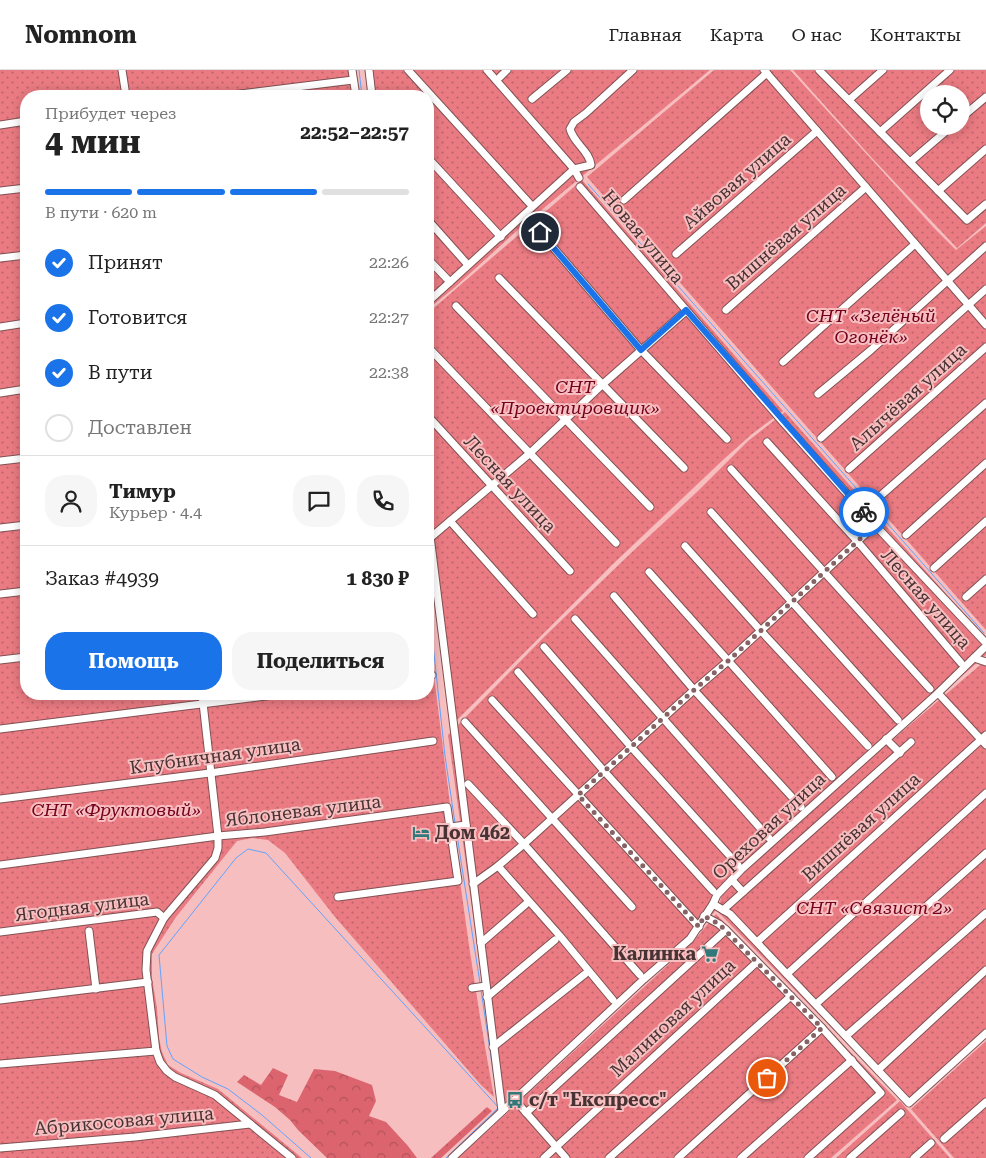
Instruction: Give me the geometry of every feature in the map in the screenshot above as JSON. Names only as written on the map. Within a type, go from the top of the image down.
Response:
[{"type":"street","points":[[122,70],[125,90]]},
{"type":"street","points":[[352,70],[355,90]]},
{"type":"street","points":[[369,70],[371,90]]},
{"type":"street","points":[[408,70],[426,90]]},
{"type":"street","points":[[487,70],[574,169],[579,178]]},
{"type":"street","points":[[500,77],[507,70]]},
{"type":"street","points":[[532,99],[567,70]]},
{"type":"street","points":[[819,70],[967,220],[986,204]]},
{"type":"street","points":[[849,100],[883,70]]},
{"type":"street","points":[[880,132],[950,70]]},
{"type":"street","points":[[434,297],[574,169],[591,165],[587,154],[576,144],[570,129],[574,122],[631,71]]},
{"type":"street","points":[[624,200],[765,71],[986,325]]},
{"type":"street","points":[[273,90],[354,80]]},
{"type":"street","points":[[970,110],[986,97]]},
{"type":"street","points":[[434,99],[532,206]]},
{"type":"street","points":[[0,125],[20,122]]},
{"type":"street","name":"Айвовая улица","points":[[676,254],[817,131]]},
{"type":"street","points":[[910,162],[942,135]]},
{"type":"street","points":[[938,191],[986,149]]},
{"type":"street","points":[[434,164],[501,237]]},
{"type":"street","name":"Новая улица","points":[[580,186],[781,420],[985,644]]},
{"type":"street","name":"Вишнёвая улица","points":[[726,310],[866,187]]},
{"type":"street","points":[[0,192],[20,189]]},
{"type":"street","points":[[434,227],[468,265]]},
{"type":"street","points":[[540,232],[641,350],[727,439]]},
{"type":"street","points":[[783,362],[916,244]]},
{"type":"street","points":[[818,394],[871,350],[986,246]]},
{"type":"street","points":[[0,258],[20,256]]},
{"type":"street","points":[[434,265],[450,282]]},
{"type":"street","points":[[499,278],[684,468]]},
{"type":"street","points":[[821,438],[986,289]]},
{"type":"street","points":[[456,306],[650,507]]},
{"type":"street","points":[[434,535],[529,454],[603,384],[686,310]]},
{"type":"street","points":[[0,327],[20,324]]},
{"type":"street","name":"Алычёвая улица","points":[[849,470],[986,347]]},
{"type":"street","points":[[434,353],[616,543]]},
{"type":"street","points":[[0,393],[20,390]]},
{"type":"street","points":[[878,498],[986,402]]},
{"type":"street","name":"Лесная улица","points":[[434,423],[570,572]]},
{"type":"street","name":"Лесная улица","points":[[767,442],[857,541],[961,663]]},
{"type":"street","points":[[0,461],[20,459]]},
{"type":"street","points":[[906,535],[986,463]]},
{"type":"street","points":[[731,469],[930,689]]},
{"type":"street","points":[[711,512],[898,720]]},
{"type":"street","points":[[450,521],[533,614]]},
{"type":"street","points":[[934,568],[986,521]]},
{"type":"street","points":[[474,884],[524,844],[632,748],[875,525]]},
{"type":"street","points":[[0,528],[20,526]]},
{"type":"street","points":[[685,546],[868,746]]},
{"type":"street","points":[[649,572],[832,777]]},
{"type":"street","points":[[966,597],[986,579]]},
{"type":"street","points":[[434,581],[457,826],[474,884],[481,943],[480,987],[487,997],[502,1111]]},
{"type":"street","points":[[0,595],[20,593]]},
{"type":"street","points":[[614,596],[694,690],[801,806]]},
{"type":"street","points":[[575,619],[769,838]]},
{"type":"street","name":"Ореховая улица","points":[[452,1158],[690,938],[699,927],[717,895],[732,880],[938,693],[974,658],[985,644]]},
{"type":"street","points":[[544,647],[738,865]]},
{"type":"street","points":[[0,660],[20,658]]},
{"type":"street","points":[[974,658],[986,662]]},
{"type":"street","points":[[518,672],[604,771],[713,891]]},
{"type":"street","points":[[938,693],[984,740]]},
{"type":"street","points":[[203,700],[218,848],[215,858],[164,918],[147,951],[146,970],[156,1051],[160,1062],[167,1071],[175,1077],[215,1095],[292,1158]]},
{"type":"street","points":[[0,729],[235,700]]},
{"type":"street","points":[[492,700],[699,927]]},
{"type":"street","points":[[465,722],[632,907]]},
{"type":"street","points":[[886,739],[900,754]]},
{"type":"street","name":"Вишнёвая улица","points":[[757,942],[984,740]]},
{"type":"street","name":"Клубничная улица","points":[[0,799],[210,773],[433,741]]},
{"type":"street","points":[[724,910],[900,754],[911,742]]},
{"type":"street","points":[[468,784],[640,975]]},
{"type":"street","points":[[787,974],[986,794]]},
{"type":"street","name":"Яблоневая улица","points":[[0,866],[218,836],[265,832],[447,808],[457,826],[458,881],[338,897]]},
{"type":"street","points":[[816,1004],[986,853]]},
{"type":"street","points":[[498,866],[613,1000]]},
{"type":"street","points":[[732,880],[743,892]]},
{"type":"street","points":[[481,943],[526,904]]},
{"type":"street","points":[[713,904],[730,914],[909,1103],[986,1033]]},
{"type":"street","name":"Ягодная улица","points":[[0,932],[157,912],[164,918]]},
{"type":"street","points":[[846,1036],[986,913]]},
{"type":"street","points":[[704,916],[726,930],[822,1028],[881,1093],[808,1158]]},
{"type":"street","points":[[89,930],[96,988]]},
{"type":"street","points":[[526,1113],[726,930]]},
{"type":"street","points":[[487,997],[555,940]]},
{"type":"street","name":"Малиновая улица","points":[[544,1158],[757,962]]},
{"type":"street","points":[[878,1070],[986,970]]},
{"type":"street","points":[[493,1048],[585,974]]},
{"type":"street","points":[[0,1000],[148,982]]},
{"type":"street","points":[[609,1158],[791,996]]},
{"type":"street","points":[[678,1158],[822,1028]]},
{"type":"street","points":[[0,1064],[156,1051]]},
{"type":"street","points":[[741,1158],[852,1060]]},
{"type":"street","points":[[514,1100],[566,1158]]},
{"type":"street","points":[[944,1139],[986,1102]]},
{"type":"street","points":[[850,1158],[901,1113]]},
{"type":"street","name":"Абрикосовая улица","points":[[0,1148],[135,1137],[250,1124]]},
{"type":"street","points":[[914,1158],[931,1143]]},
{"type":"green space","points":[[0,70],[355,70],[358,90],[20,90],[20,322],[0,324]]},
{"type":"green space","points":[[365,70],[710,70],[521,227],[434,304],[434,90],[367,90]]},
{"type":"green space","name":"СНТ «Зелёный Огонёк»","points":[[714,70],[790,70],[956,250],[986,226],[986,630],[587,177]]},
{"type":"green space","points":[[793,70],[986,70],[986,223],[957,248],[871,157]]},
{"type":"green space","name":"СНТ «Проектировщик»","points":[[582,180],[783,411],[752,434],[724,459],[613,564],[457,720],[434,538],[434,308]]},
{"type":"green space","name":"СНТ «Фруктовый»","points":[[20,323],[20,700],[434,700],[434,676],[474,980],[494,1097],[481,1085],[335,917],[285,853],[268,840],[252,838],[237,841],[176,917],[152,954],[152,978],[159,1038],[162,1052],[168,1065],[181,1073],[218,1089],[302,1158],[0,1158],[0,325]]},
{"type":"green space","points":[[785,412],[986,639],[986,655],[718,894],[715,911],[685,947],[501,1116],[448,735],[545,636],[631,553],[698,491],[748,441]]},
{"type":"green space","name":"СНТ «Связист 2»","points":[[986,660],[986,1038],[909,1106],[718,912],[722,893],[870,759]]},
{"type":"green space","points":[[716,914],[897,1100],[831,1158],[458,1158],[693,942]]},
{"type":"green space","points":[[986,1041],[986,1158],[954,1158],[911,1109]]},
{"type":"green space","points":[[273,1068],[288,1075],[279,1095],[297,1102],[314,1069],[335,1071],[372,1085],[376,1101],[369,1116],[386,1122],[417,1158],[327,1158],[275,1107],[237,1082],[244,1075],[261,1085]]},
{"type":"green space","points":[[900,1101],[950,1158],[836,1158]]},
{"type":"green space","points":[[487,1107],[492,1111],[441,1158],[431,1158]]},
{"type":"waterway","points":[[359,70],[361,90]]},
{"type":"waterway","points":[[588,184],[984,633]]},
{"type":"waterway","points":[[434,654],[445,756],[455,823]]},
{"type":"waterway","points":[[456,829],[480,983]]},
{"type":"waterway","points":[[311,1158],[262,1115],[228,1089],[202,1077],[173,1059],[167,1046],[159,955],[236,858],[248,849],[266,853],[499,1108]]},
{"type":"waterway","points":[[481,990],[497,1097]]},
{"type":"waterway","points":[[446,1158],[498,1108]]},
{"type":"way so far","points":[[767,1078],[822,1028],[719,924],[704,916],[699,927],[578,795],[728,661],[875,525],[864,512]]},
{"type":"place","name":"Дом 462","points":[[421,833]]},
{"type":"place","name":"Калинка","points":[[710,954]]},
{"type":"place","name":"с/т \"Експресс\"","points":[[515,1100]]},
{"type":"route","points":[[540,232],[641,350],[686,310],[864,512]]}]
